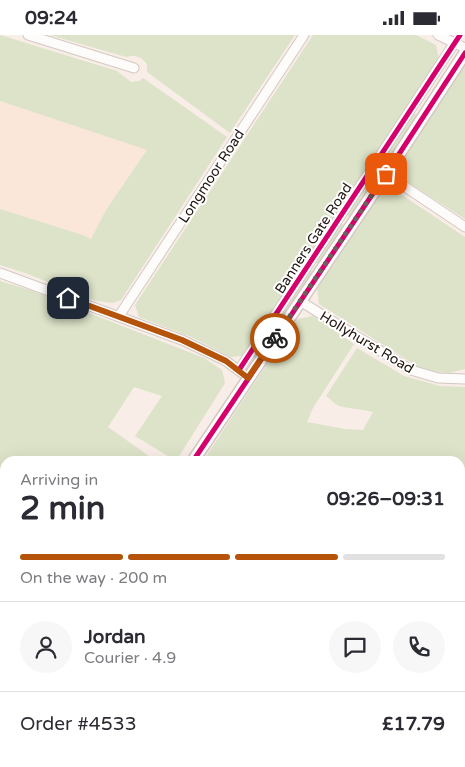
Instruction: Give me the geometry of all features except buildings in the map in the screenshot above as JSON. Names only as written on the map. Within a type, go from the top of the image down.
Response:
[{"type":"street","points":[[28,35],[134,68]]},
{"type":"street","name":"Longmoor Road","points":[[119,316],[304,35]]},
{"type":"street","points":[[438,35],[465,48]]},
{"type":"street","name":"Banners Gate Road","points":[[195,456],[226,411],[244,374],[455,42]]},
{"type":"street","name":"Banners Gate Road","points":[[244,374],[300,301],[465,53]]},
{"type":"street","points":[[386,174],[465,227]]},
{"type":"street","points":[[0,273],[182,340],[226,361],[244,374]]},
{"type":"street","name":"Hollyhurst Road","points":[[300,301],[411,370],[438,378],[465,379]]},
{"type":"shaded area","points":[[0,101],[148,150],[106,210],[91,239],[0,209]]},
{"type":"green space","points":[[0,35],[117,71],[131,82],[139,81],[143,78],[227,137],[121,300],[113,303],[96,301],[0,265],[0,209],[91,239],[106,210],[147,150],[0,101]]},
{"type":"green space","points":[[50,35],[295,35],[230,133],[147,72],[147,64],[142,59],[135,56],[126,57]]},
{"type":"green space","points":[[313,35],[416,35],[436,45],[439,59],[248,349],[242,356],[231,357],[191,337],[139,317],[135,305]]},
{"type":"green space","points":[[465,58],[465,219],[403,179],[399,164]]},
{"type":"green space","points":[[412,114],[417,114],[419,117],[352,219],[349,218],[347,214]]},
{"type":"green space","points":[[396,191],[465,237],[465,369],[449,373],[420,368],[319,304],[317,289],[380,195]]},
{"type":"green space","points":[[341,223],[346,227],[321,266],[315,262]]},
{"type":"green space","points":[[310,270],[315,273],[258,358],[253,356]]},
{"type":"green space","points":[[0,281],[33,291],[204,358],[222,370],[225,383],[179,456],[168,456],[135,436],[162,396],[134,387],[108,427],[149,456],[0,456]]},
{"type":"green space","points":[[313,316],[354,344],[313,408],[307,422],[345,429],[363,430],[373,412],[339,406],[326,396],[357,348],[404,376],[440,386],[465,387],[465,456],[206,456],[298,319]]},
{"type":"cycle path","points":[[239,370],[460,35]]},
{"type":"cycle path","points":[[196,456],[465,53]]},
{"type":"way so far","points":[[275,338],[386,174]]},
{"type":"route","points":[[68,298],[182,340],[226,361],[248,378],[275,338]]}]
